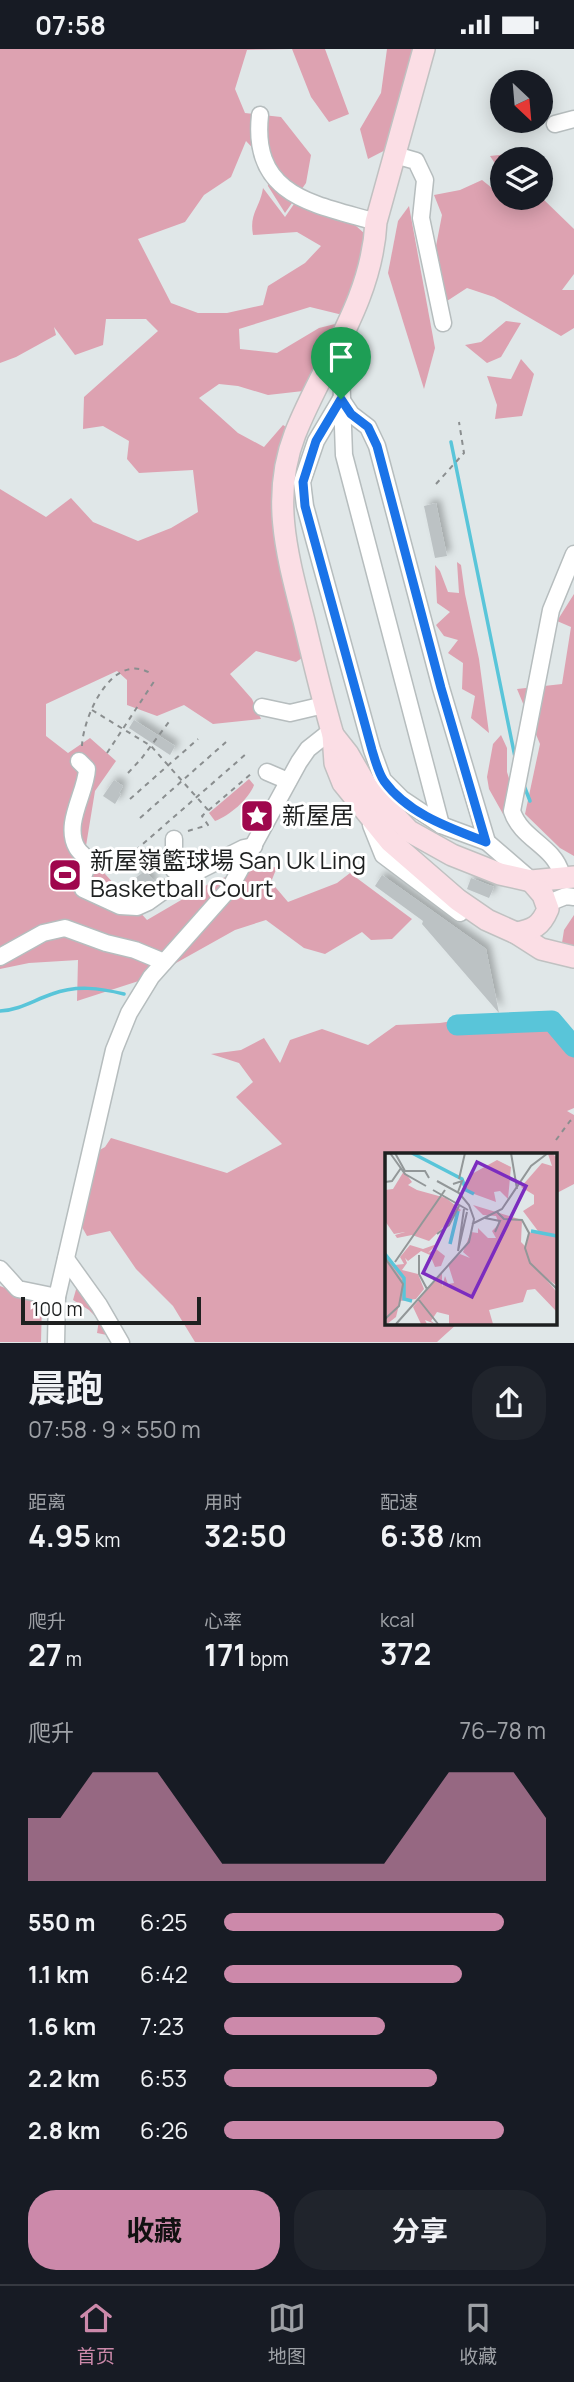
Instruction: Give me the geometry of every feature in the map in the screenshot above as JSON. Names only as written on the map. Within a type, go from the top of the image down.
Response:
[{"type":"main road","points":[[424,49],[376,222],[375,243],[369,268],[347,329],[295,434],[284,472],[281,494],[285,544],[332,732],[335,763],[343,783],[390,841],[458,900],[487,920],[516,933],[541,949],[574,957]]},
{"type":"main road","points":[[332,732],[353,760],[368,787],[409,831],[452,855],[500,874],[531,881],[565,878]]},
{"type":"main road","points":[[516,933],[533,930],[543,921],[548,909],[543,895],[531,881]]},
{"type":"street","points":[[260,115],[257,136],[272,177],[288,191],[320,205],[376,222]]},
{"type":"street","points":[[555,124],[574,119]]},
{"type":"street","points":[[395,155],[416,161],[425,180],[421,218],[443,323]]},
{"type":"street","points":[[347,329],[341,370],[344,455],[441,825]]},
{"type":"street","points":[[341,399],[316,441],[303,482],[305,506],[372,750],[383,779],[402,799],[441,825],[486,842],[531,881]]},
{"type":"street","points":[[341,399],[351,414],[368,427],[377,446],[441,688],[486,842]]},
{"type":"street","points":[[565,878],[558,861],[529,837],[515,820],[512,811],[551,610],[574,554]]},
{"type":"street","points":[[262,707],[290,713],[324,705]]},
{"type":"street","points":[[56,1342],[57,1297],[114,1050],[129,1013],[151,977],[230,888],[288,781],[309,749],[332,732]]},
{"type":"street","points":[[80,763],[87,769],[87,779],[75,813],[74,828],[77,849],[89,861],[81,881],[83,889],[120,907],[137,907],[184,877],[244,848],[254,846]]},
{"type":"street","points":[[258,773],[288,781]]},
{"type":"street","points":[[367,815],[383,855],[418,882],[476,925],[512,941],[541,949]]},
{"type":"street","points":[[174,839],[174,870],[184,877]]},
{"type":"street","points":[[546,904],[566,896],[574,897]]},
{"type":"street","points":[[0,957],[43,933],[65,928],[164,962]]},
{"type":"street","points":[[66,1259],[121,1342]]},
{"type":"street","points":[[0,1269],[18,1289],[57,1297]]},
{"type":"path","points":[[436,484],[464,453],[459,422]]},
{"type":"path","points":[[80,763],[82,740],[92,710],[103,689],[121,672],[134,669],[150,673]]},
{"type":"path","points":[[107,753],[155,680]]},
{"type":"path","points":[[92,710],[151,746],[208,810]]},
{"type":"path","points":[[128,773],[171,719]]},
{"type":"path","points":[[131,799],[198,739]]},
{"type":"path","points":[[140,818],[226,742]]},
{"type":"path","points":[[128,857],[246,754]]},
{"type":"path","points":[[174,839],[192,828],[208,825],[202,816],[258,773]]},
{"type":"path","points":[[556,1140],[574,1119]]},
{"type":"shaded area","points":[[0,49],[292,49],[247,50],[235,89],[245,113],[281,117],[311,155],[306,183],[285,213],[268,186],[266,162],[246,141],[231,177],[204,195],[185,222],[138,239],[171,303],[198,313],[227,313],[263,305],[268,286],[305,263],[321,246],[297,232],[253,235],[252,221],[263,188],[285,217],[294,204],[355,225],[375,243],[355,318],[310,307],[239,329],[240,349],[277,353],[319,328],[347,321],[312,390],[268,395],[238,386],[219,384],[199,398],[238,433],[264,447],[283,425],[292,431],[275,494],[308,654],[296,662],[256,651],[230,674],[252,699],[261,719],[213,724],[184,705],[157,716],[127,705],[127,680],[117,671],[46,704],[46,736],[68,753],[90,738],[116,761],[95,791],[85,852],[147,920],[212,882],[245,870],[277,867],[271,882],[288,902],[337,883],[350,873],[412,919],[392,939],[371,940],[362,932],[325,954],[304,948],[266,920],[235,930],[151,977],[77,1001],[78,960],[29,963],[0,969],[0,489],[46,517],[71,498],[93,522],[138,541],[171,528],[198,512],[193,470],[139,473],[127,459],[129,441],[103,426],[83,429],[84,397],[158,331],[146,319],[106,319],[103,345],[75,355],[54,327],[56,335],[0,363]]},
{"type":"shaded area","points":[[292,49],[325,49],[349,114],[329,122],[311,97]]},
{"type":"shaded area","points":[[387,49],[423,49],[399,143],[368,159],[360,129],[381,93]]},
{"type":"shaded area","points":[[482,180],[490,186],[490,210],[553,209],[574,229],[574,274],[562,290],[574,290],[574,328],[561,336],[494,297],[467,288],[447,301],[436,246],[442,215],[434,195],[460,190]]},
{"type":"shaded area","points":[[409,206],[435,348],[424,389],[388,273],[398,221]]},
{"type":"shaded area","points":[[506,321],[521,323],[501,357],[487,363],[465,345],[481,342]]},
{"type":"shaded area","points":[[521,359],[534,374],[522,416],[495,419],[497,405],[487,376],[511,379]]},
{"type":"shaded area","points":[[457,562],[461,565],[479,659],[489,733],[471,718],[475,696],[462,689],[463,663],[448,653],[458,640],[444,636],[436,625],[450,612],[437,603],[435,565],[448,592],[459,593]]},
{"type":"shaded area","points":[[574,594],[574,856],[560,848],[525,814],[540,744],[517,689],[562,684],[571,627],[557,621]]},
{"type":"shaded area","points":[[501,735],[507,748],[507,772],[520,813],[503,814],[489,789],[487,777],[493,744]]},
{"type":"shaded area","points":[[249,779],[254,785],[248,796],[232,811],[215,821],[209,813]]},
{"type":"shaded area","points":[[574,915],[574,950],[562,943],[564,930]]},
{"type":"shaded area","points":[[535,1013],[551,1014],[574,1042],[574,1108],[567,1111],[574,1115],[574,1184],[556,1193],[556,1153],[385,1153],[385,1325],[456,1325],[437,1342],[195,1342],[173,1306],[136,1269],[110,1231],[87,1236],[78,1220],[89,1156],[105,1147],[111,1138],[227,1173],[282,1144],[236,1097],[253,1082],[239,1063],[211,1054],[241,1050],[264,1038],[280,1063],[290,1040],[322,1029],[368,1045],[396,1025],[440,1023],[495,1014],[519,1020]]},
{"type":"shaded area","points":[[0,1286],[42,1303],[41,1342],[0,1342]]},
{"type":"shaded area","points":[[77,1286],[107,1309],[107,1335],[97,1333],[99,1320],[73,1300]]},
{"type":"building","points":[[436,503],[447,556],[435,558],[424,506]]},
{"type":"building","points":[[134,720],[175,746],[170,755],[129,728]]},
{"type":"building","points":[[114,780],[123,786],[115,804],[103,796]]},
{"type":"building","points":[[145,871],[155,882],[144,891],[134,879]]},
{"type":"building","points":[[382,875],[486,949],[499,1013],[422,924],[423,921],[375,886]]},
{"type":"building","points":[[471,878],[494,887],[489,898],[467,889]]},
{"type":"waterway","points":[[451,442],[516,762]]},
{"type":"waterway","points":[[523,783],[530,801]]},
{"type":"waterway","points":[[0,1011],[14,1009],[70,989],[97,989],[124,994]]},
{"type":"waterway","points":[[457,1025],[552,1021],[574,1047]]},
{"type":"place","name":"新屋居","points":[[257,816]]},
{"type":"place","name":"新屋嶺籃球場 San Uk Ling Basketball Court","points":[[65,875]]},
{"type":"route","points":[[341,399],[351,414],[368,427],[377,446],[441,688],[486,842],[441,825],[402,799],[383,779],[372,750],[305,506],[303,482],[316,441],[341,399]]}]
